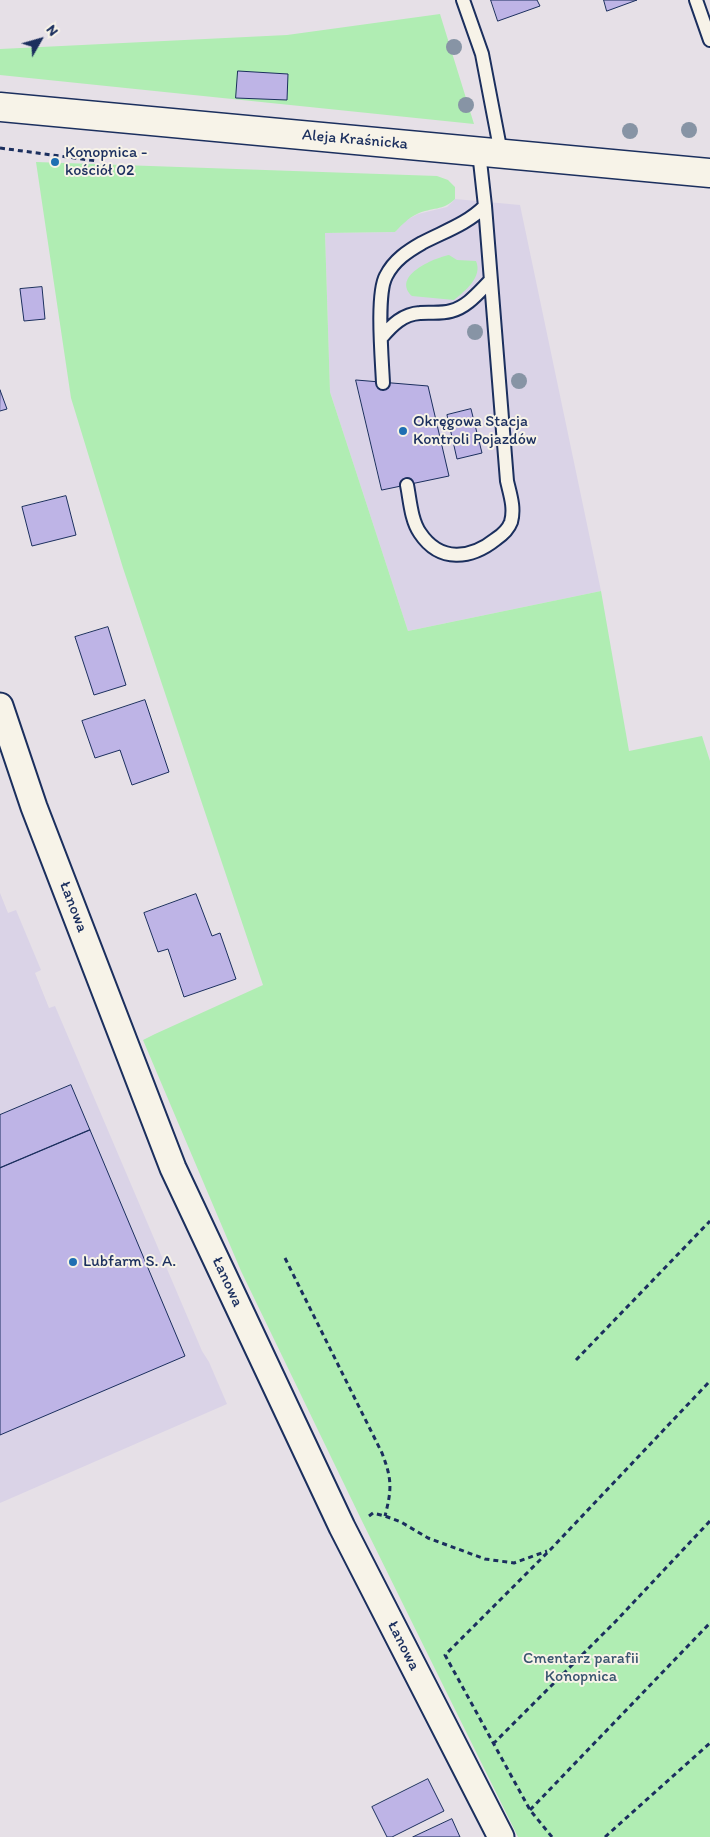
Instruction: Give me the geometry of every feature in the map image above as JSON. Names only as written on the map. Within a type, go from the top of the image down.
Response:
[{"type":"main road","name":"Aleja Kraśnicka","points":[[0,107],[710,173]]},
{"type":"street","name":"Łanowa","points":[[0,706],[34,807],[173,1168],[342,1527],[501,1837]]},
{"type":"lane","points":[[408,485],[414,522],[419,532],[432,545],[450,554],[462,556],[473,554],[504,533],[510,523],[513,510],[507,481],[485,206],[490,153],[482,54],[463,0]]},
{"type":"lane","points":[[696,0],[710,40]]},
{"type":"lane","points":[[383,383],[381,304],[385,277],[404,253],[462,224],[475,216],[485,206]]},
{"type":"lane","points":[[382,337],[395,322],[407,316],[420,313],[437,314],[452,311],[462,306],[474,298],[490,281]]},
{"type":"path","points":[[0,148],[97,161]]},
{"type":"path","points":[[576,1360],[710,1221]]},
{"type":"path","points":[[285,1258],[382,1453],[390,1474],[390,1496],[385,1516]]},
{"type":"path","points":[[552,1837],[530,1810],[445,1655],[550,1550],[710,1381]]},
{"type":"path","points":[[362,1519],[373,1514],[385,1516],[401,1522],[428,1538],[485,1559],[514,1563],[550,1550]]},
{"type":"path","points":[[493,1744],[616,1621],[710,1521]]},
{"type":"path","points":[[530,1810],[710,1623]]},
{"type":"path","points":[[605,1837],[710,1743]]},
{"type":"shaded area","points":[[455,199],[520,205],[601,591],[408,631],[330,392],[325,233],[395,232],[406,220],[418,214],[447,207]]},
{"type":"shaded area","points":[[0,893],[8,913],[16,910],[41,970],[35,973],[49,1008],[55,1006],[202,1351],[209,1362],[227,1404],[0,1503]]},
{"type":"green space","points":[[440,14],[474,124],[0,75],[0,49],[287,35]]},
{"type":"green space","name":"Cmentarz parafii Konopnica","points":[[36,162],[437,176],[448,180],[455,187],[455,199],[451,203],[414,216],[395,232],[325,233],[330,392],[408,631],[601,591],[629,751],[702,736],[710,761],[710,1837],[518,1837],[241,1271],[143,1040],[263,985],[123,568],[71,398]]},
{"type":"green space","points":[[449,255],[457,260],[476,261],[477,273],[468,288],[454,300],[412,296],[407,289],[407,282],[411,275],[425,264]]},
{"type":"building","points":[[491,0],[537,0],[540,6],[498,21]]},
{"type":"building","points":[[604,0],[637,0],[607,11]]},
{"type":"building","points":[[238,71],[288,74],[287,100],[236,98]]},
{"type":"building","points":[[42,287],[45,319],[24,321],[20,289]]},
{"type":"building","name":"Okręgowa Stacja Kontroli Pojazdów","points":[[356,380],[428,386],[449,476],[382,490]]},
{"type":"building","points":[[0,390],[7,409],[0,411]]},
{"type":"building","points":[[471,409],[482,453],[457,459],[447,415]]},
{"type":"building","points":[[66,496],[76,535],[32,546],[22,507]]},
{"type":"building","points":[[108,627],[126,685],[94,695],[75,637]]},
{"type":"building","points":[[145,700],[169,772],[132,785],[120,750],[95,758],[82,721]]},
{"type":"building","points":[[196,894],[212,936],[220,933],[236,979],[184,997],[168,949],[158,952],[144,913]]},
{"type":"building","points":[[71,1085],[90,1130],[0,1168],[0,1115]]},
{"type":"building","name":"Lubfarm S. A.","points":[[90,1130],[185,1356],[0,1435],[0,1168]]},
{"type":"building","points":[[428,1779],[444,1811],[392,1837],[387,1837],[372,1807]]},
{"type":"building","points":[[452,1819],[460,1837],[413,1837]]},
{"type":"place","name":"Konopnica - kościół 02","points":[[55,162]]},
{"type":"place","name":"Okręgowa Stacja Kontroli Pojazdów","points":[[403,431]]},
{"type":"place","name":"Lubfarm S. A.","points":[[73,1262]]}]
